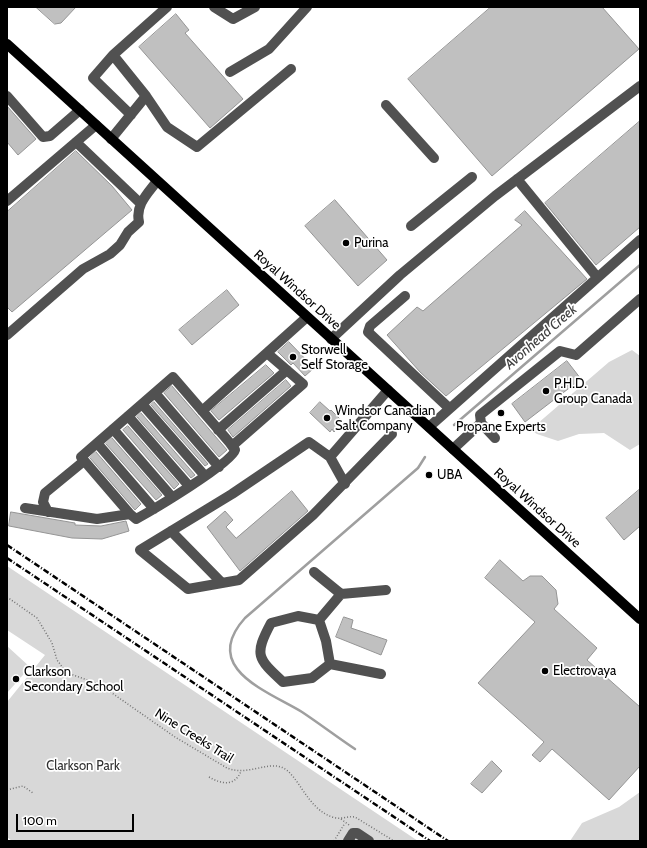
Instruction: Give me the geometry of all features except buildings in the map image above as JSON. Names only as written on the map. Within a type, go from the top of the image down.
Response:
[{"type":"main road","name":"Royal Windsor Drive","points":[[7,44],[640,619]]},
{"type":"lane","points":[[131,115],[92,78],[113,55],[167,7]]},
{"type":"lane","points":[[214,7],[233,19],[255,7]]},
{"type":"lane","points":[[230,72],[269,49],[307,7]]},
{"type":"lane","points":[[113,55],[146,96],[167,127],[197,147],[291,69]]},
{"type":"lane","points":[[331,339],[400,275],[517,179],[640,86]]},
{"type":"lane","points":[[7,96],[43,137],[50,136],[80,110]]},
{"type":"lane","points":[[111,139],[146,96]]},
{"type":"lane","points":[[386,105],[434,158]]},
{"type":"lane","points":[[7,201],[96,125]]},
{"type":"lane","points":[[76,142],[140,204]]},
{"type":"lane","points":[[411,226],[472,177]]},
{"type":"lane","points":[[517,179],[597,277]]},
{"type":"lane","points":[[7,335],[83,269],[105,258],[119,246],[128,232],[139,222],[138,214],[140,204],[157,181]]},
{"type":"lane","points":[[429,427],[640,240]]},
{"type":"lane","points":[[405,296],[370,326],[368,332],[449,408]]},
{"type":"lane","points":[[495,438],[481,423],[480,415],[560,352],[576,355],[640,299]]},
{"type":"lane","points":[[202,411],[307,317]]},
{"type":"lane","points":[[232,446],[303,384],[267,353]]},
{"type":"lane","points":[[218,430],[287,370]]},
{"type":"lane","points":[[173,377],[202,411],[232,446],[234,453],[219,467],[136,519],[81,458],[173,377]]},
{"type":"lane","points":[[330,457],[388,390]]},
{"type":"lane","points":[[155,393],[219,467]]},
{"type":"lane","points":[[142,404],[205,476]]},
{"type":"lane","points":[[128,416],[189,486]]},
{"type":"lane","points":[[453,449],[481,423]]},
{"type":"lane","points":[[113,429],[172,497]]},
{"type":"lane","points":[[345,484],[330,457],[309,442],[232,494],[140,550],[188,589],[239,580],[313,515],[345,484],[392,434]]},
{"type":"lane","points":[[97,443],[154,509]]},
{"type":"lane","points":[[48,512],[44,502],[45,493],[84,461]]},
{"type":"lane","points":[[26,508],[98,519],[130,514]]},
{"type":"lane","points":[[171,531],[222,583]]},
{"type":"lane","points":[[314,572],[341,594],[386,590]]},
{"type":"lane","points":[[319,620],[341,594]]},
{"type":"lane","points":[[319,620],[298,616],[271,623],[260,645],[263,664],[283,682],[312,678],[330,664],[381,674]]},
{"type":"lane","points":[[319,620],[326,641],[330,664]]},
{"type":"lane","points":[[348,841],[353,833],[357,833],[369,841]]},
{"type":"path","name":"Nine Creeks Trail","points":[[7,597],[37,618],[52,643],[57,660],[63,668],[73,675],[99,684],[175,737],[227,768],[234,771],[252,771],[273,766],[282,767],[289,773],[303,793],[323,813],[341,819],[355,817],[394,841]]},
{"type":"path","points":[[209,777],[224,784],[231,783],[241,771]]},
{"type":"path","points":[[7,790],[23,786],[33,792]]},
{"type":"path","points":[[334,841],[345,823]]},
{"type":"green space","points":[[632,350],[640,356],[640,444],[630,450],[604,433],[579,434],[558,441],[530,430],[609,362]]},
{"type":"green space","name":"Clarkson Park","points":[[7,566],[418,841],[12,841],[7,837],[7,702],[45,655],[7,630]]},
{"type":"green space","points":[[7,646],[30,667],[7,693]]},
{"type":"green space","points":[[640,792],[640,841],[570,841],[582,823],[619,807]]},
{"type":"waterway","name":"Avonhead Creek","points":[[454,425],[640,265]]},
{"type":"waterway","points":[[355,749],[302,712],[257,686],[244,676],[234,664],[230,651],[233,636],[245,618],[418,468],[425,457]]},
{"type":"railway","points":[[7,545],[448,841]]},
{"type":"railway","points":[[7,558],[430,841]]},
{"type":"place","name":"Purina","points":[[346,243]]},
{"type":"place","name":"Storwell Self Storage","points":[[293,357]]},
{"type":"place","name":"P.H.D. Group Canada","points":[[546,391]]},
{"type":"place","name":"Propane Experts","points":[[501,413]]},
{"type":"place","name":"Windsor Canadian Salt Company","points":[[327,418]]},
{"type":"place","name":"UBA","points":[[429,475]]},
{"type":"place","name":"Electrovaya","points":[[545,671]]},
{"type":"place","name":"Clarkson Secondary School","points":[[16,679]]}]
